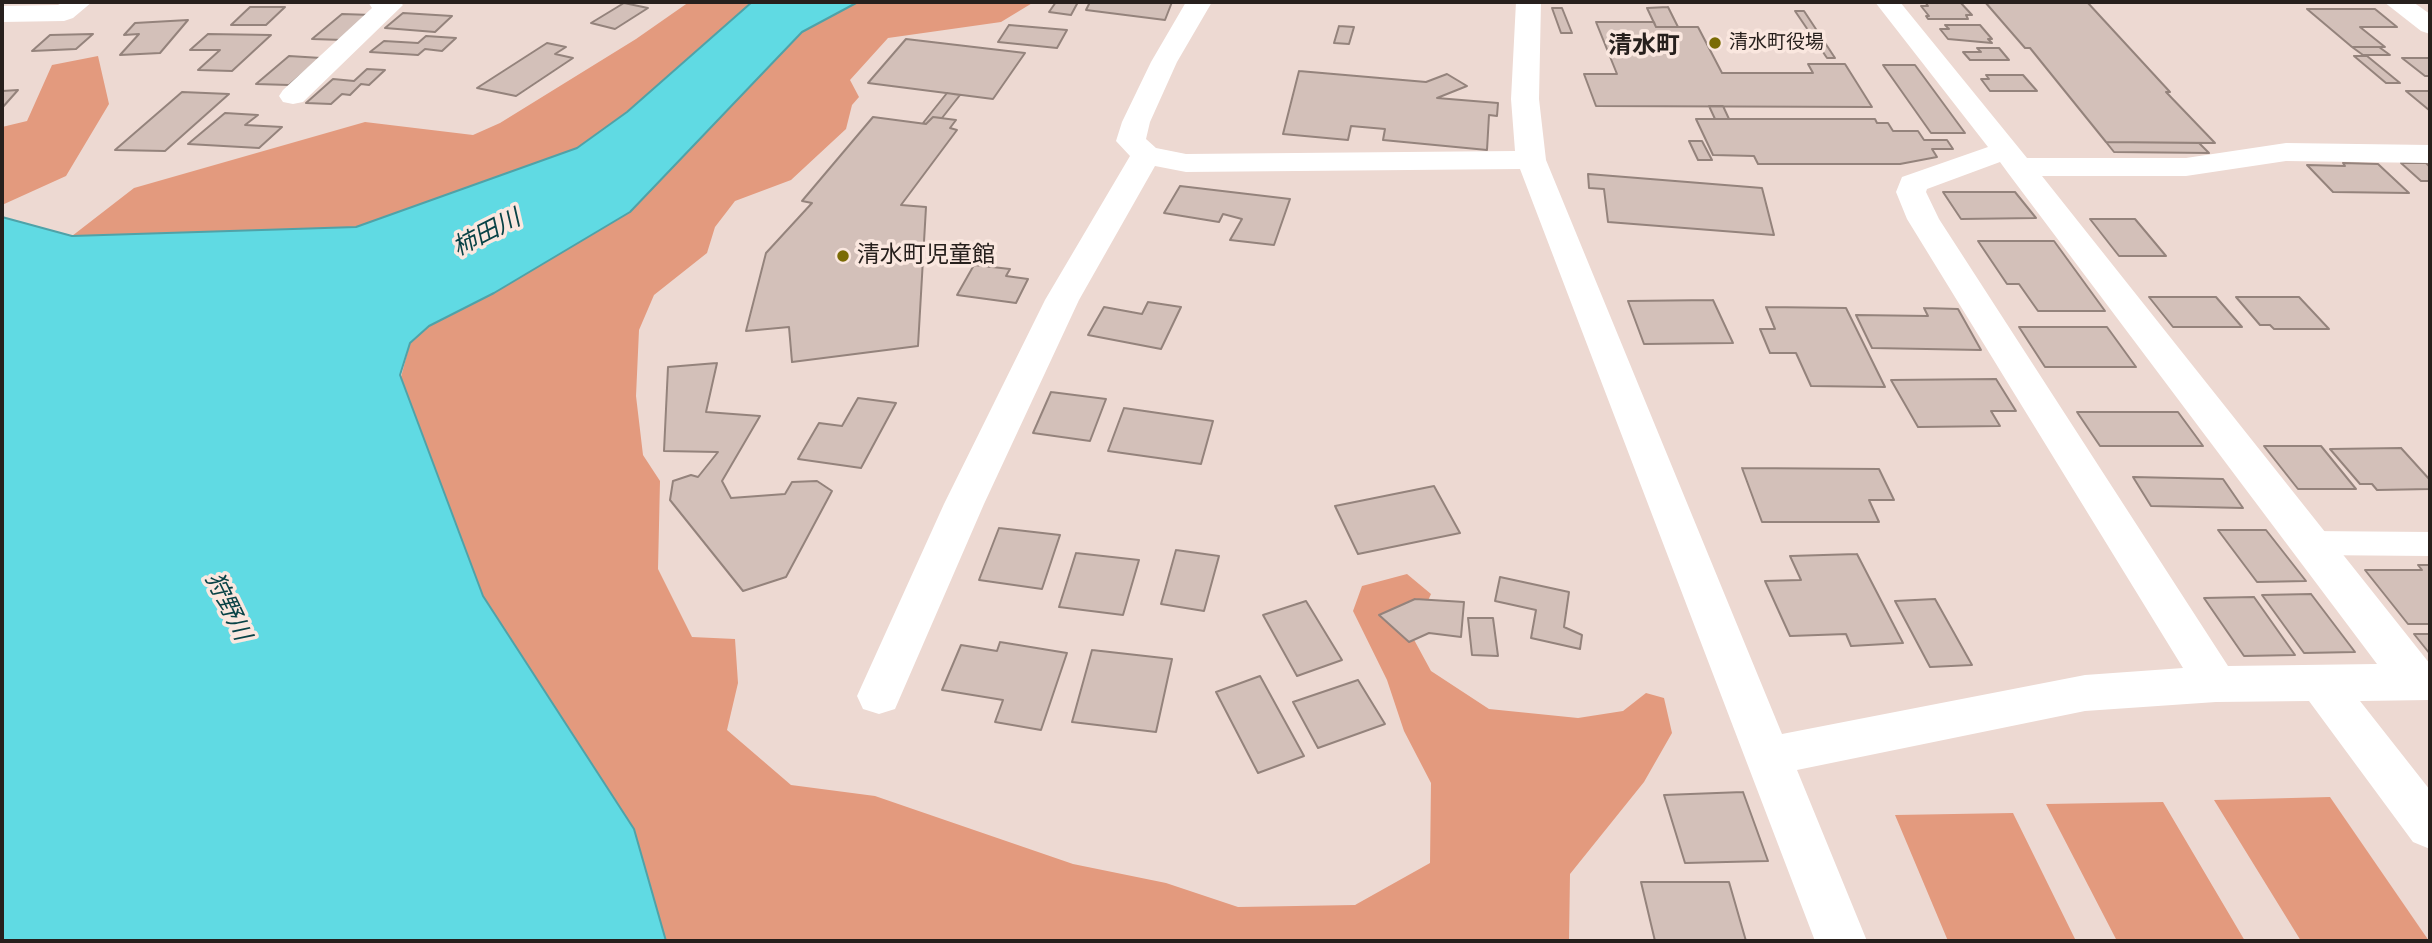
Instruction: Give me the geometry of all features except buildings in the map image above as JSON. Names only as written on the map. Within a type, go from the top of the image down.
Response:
[{"type":"street","points":[[2,14],[64,13],[79,2]]},
{"type":"street","points":[[293,96],[390,5],[380,2]]},
{"type":"street","points":[[1199,2],[1164,62],[1136,122],[1131,141],[1146,155],[1163,161],[1199,164],[1531,160]]},
{"type":"street","points":[[1529,2],[1525,99],[1531,160],[1841,941]]},
{"type":"street","points":[[1887,2],[2309,544],[2423,682]]},
{"type":"street","points":[[2397,2],[2428,23]]},
{"type":"street","points":[[2216,684],[1923,219],[1910,192],[1913,183],[1935,177],[1981,157],[2186,167],[2286,152],[2430,154]]},
{"type":"street","points":[[879,696],[964,504],[1062,300],[1146,155]]},
{"type":"street","points":[[1769,756],[2085,693],[2216,684],[2423,682]]},
{"type":"street","points":[[2321,684],[2430,827]]},
{"type":"lane","points":[[2309,544],[2430,544]]},
{"type":"shaded area","points":[[689,2],[752,2],[627,112],[577,148],[356,227],[72,236],[134,188],[365,122],[473,135],[500,123],[636,39]]},
{"type":"shaded area","points":[[858,2],[1034,2],[1001,22],[888,38],[850,80],[859,97],[852,105],[846,129],[791,180],[735,201],[715,227],[707,253],[654,295],[639,330],[636,396],[643,455],[660,481],[658,569],[692,637],[735,639],[738,683],[727,730],[791,785],[875,796],[1073,864],[1166,883],[1238,907],[1355,905],[1430,863],[1431,783],[1404,731],[1387,680],[1353,611],[1362,586],[1407,574],[1431,594],[1412,636],[1431,671],[1489,709],[1578,718],[1623,711],[1646,693],[1664,698],[1672,733],[1644,782],[1570,874],[1569,941],[666,941],[634,829],[483,596],[401,377],[410,343],[429,325],[630,212],[802,32]]},
{"type":"shaded area","points":[[98,56],[109,104],[66,176],[2,205],[2,127],[27,121],[52,65]]},
{"type":"shaded area","points":[[2330,797],[2429,941],[2301,941],[2214,800]]},
{"type":"shaded area","points":[[2163,802],[2245,941],[2117,941],[2046,804]]},
{"type":"shaded area","points":[[2013,813],[2076,941],[1948,941],[1895,815]]},
{"type":"water","points":[[752,2],[858,2],[802,32],[630,212],[494,293],[429,326],[410,343],[400,375],[483,596],[634,829],[666,941],[2,941],[2,217],[72,236],[356,227],[577,148],[627,112]]},
{"type":"place","name":"清水町役場","points":[[1715,43]]},
{"type":"place","name":"清水町児童館","points":[[843,256]]},
{"type":"district","name":"清水町","points":[[1644,47]]},
{"type":"water label","name":"柿田川","points":[[487,234]]},
{"type":"water label","name":"狩野川","points":[[227,607]]}]
